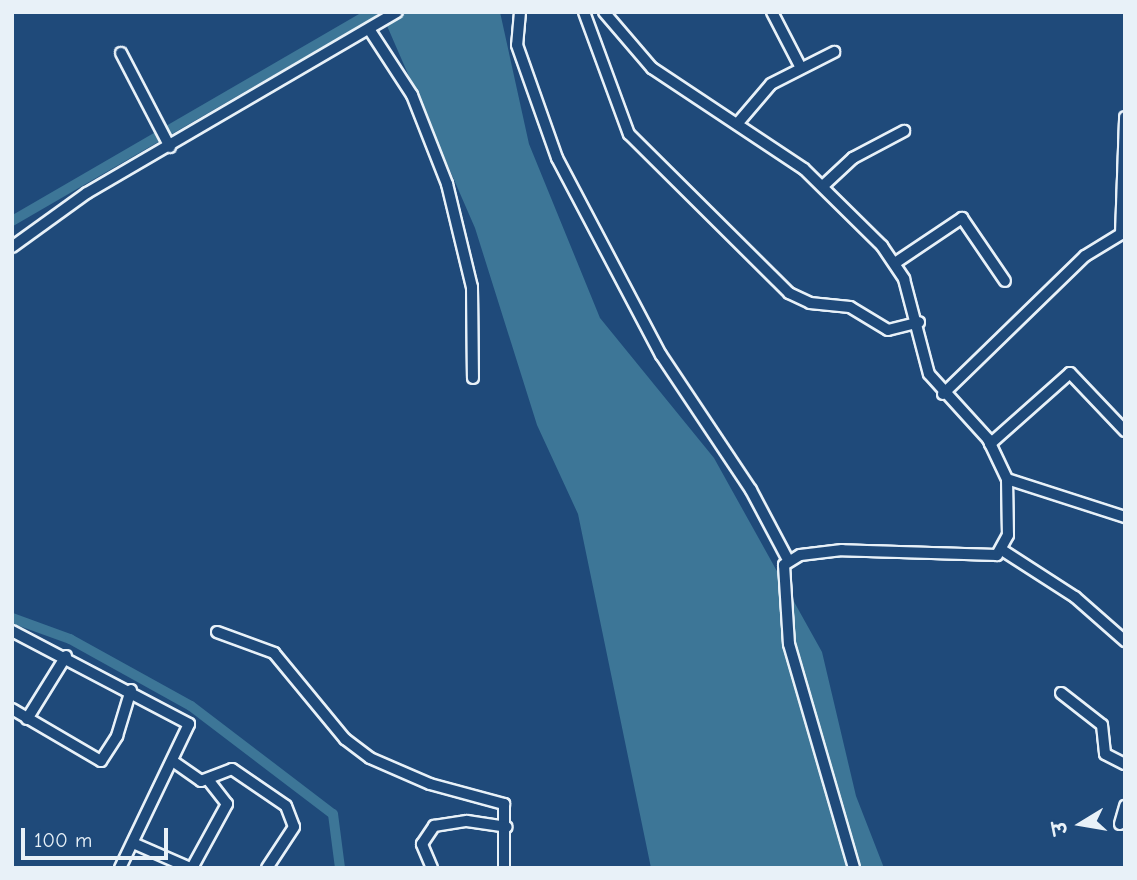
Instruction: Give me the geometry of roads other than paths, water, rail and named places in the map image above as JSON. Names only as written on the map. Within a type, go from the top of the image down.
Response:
[{"type":"street","points":[[12,247],[87,193],[168,143],[397,12]]},
{"type":"street","points":[[520,12],[517,45],[557,158],[661,355],[751,490],[788,560],[782,589],[789,644],[854,868]]},
{"type":"street","points":[[584,12],[629,134],[789,293],[810,303],[850,307],[888,330],[919,322]]},
{"type":"street","points":[[604,12],[652,68],[824,185],[895,263],[919,322],[925,365],[943,394],[990,444],[1007,479],[1010,514],[1002,551],[991,557],[842,550],[788,560]]},
{"type":"street","points":[[772,12],[801,68]]},
{"type":"street","points":[[369,29],[412,95],[447,184],[472,287],[473,378]]},
{"type":"street","points":[[737,124],[771,84],[834,52]]},
{"type":"street","points":[[121,53],[159,121],[168,143]]},
{"type":"street","points":[[943,394],[1085,256],[1121,233],[1125,117]]},
{"type":"street","points":[[824,185],[853,158],[904,131]]},
{"type":"street","points":[[895,263],[962,218],[1005,281]]},
{"type":"street","points":[[990,444],[1070,373],[1125,431]]},
{"type":"street","points":[[1007,479],[1125,517]]},
{"type":"street","points":[[1002,551],[1075,597],[1125,641]]},
{"type":"street","points":[[12,631],[131,690],[188,724],[174,762],[120,868]]},
{"type":"street","points":[[216,632],[274,653],[358,750],[430,784],[499,802],[507,827],[504,868]]},
{"type":"street","points":[[27,719],[66,656]]},
{"type":"street","points":[[12,709],[101,761],[117,736],[131,690]]},
{"type":"street","points":[[1061,693],[1102,725],[1105,754],[1125,764]]},
{"type":"street","points":[[133,843],[191,868],[228,804],[209,780],[174,762]]},
{"type":"street","points":[[209,780],[232,769],[264,787],[291,814],[293,831],[267,868]]},
{"type":"street","points":[[1120,824],[1125,806]]},
{"type":"street","points":[[432,868],[422,844],[435,826],[477,821],[507,827]]},
{"type":"water","points":[[381,12],[500,12],[529,144],[600,318],[714,458],[822,652],[856,796],[884,868],[651,868],[578,514],[537,425],[475,228]]},
{"type":"waterway","points":[[12,221],[373,12]]},
{"type":"waterway","points":[[12,618],[70,639],[191,706],[333,814],[340,868]]}]
